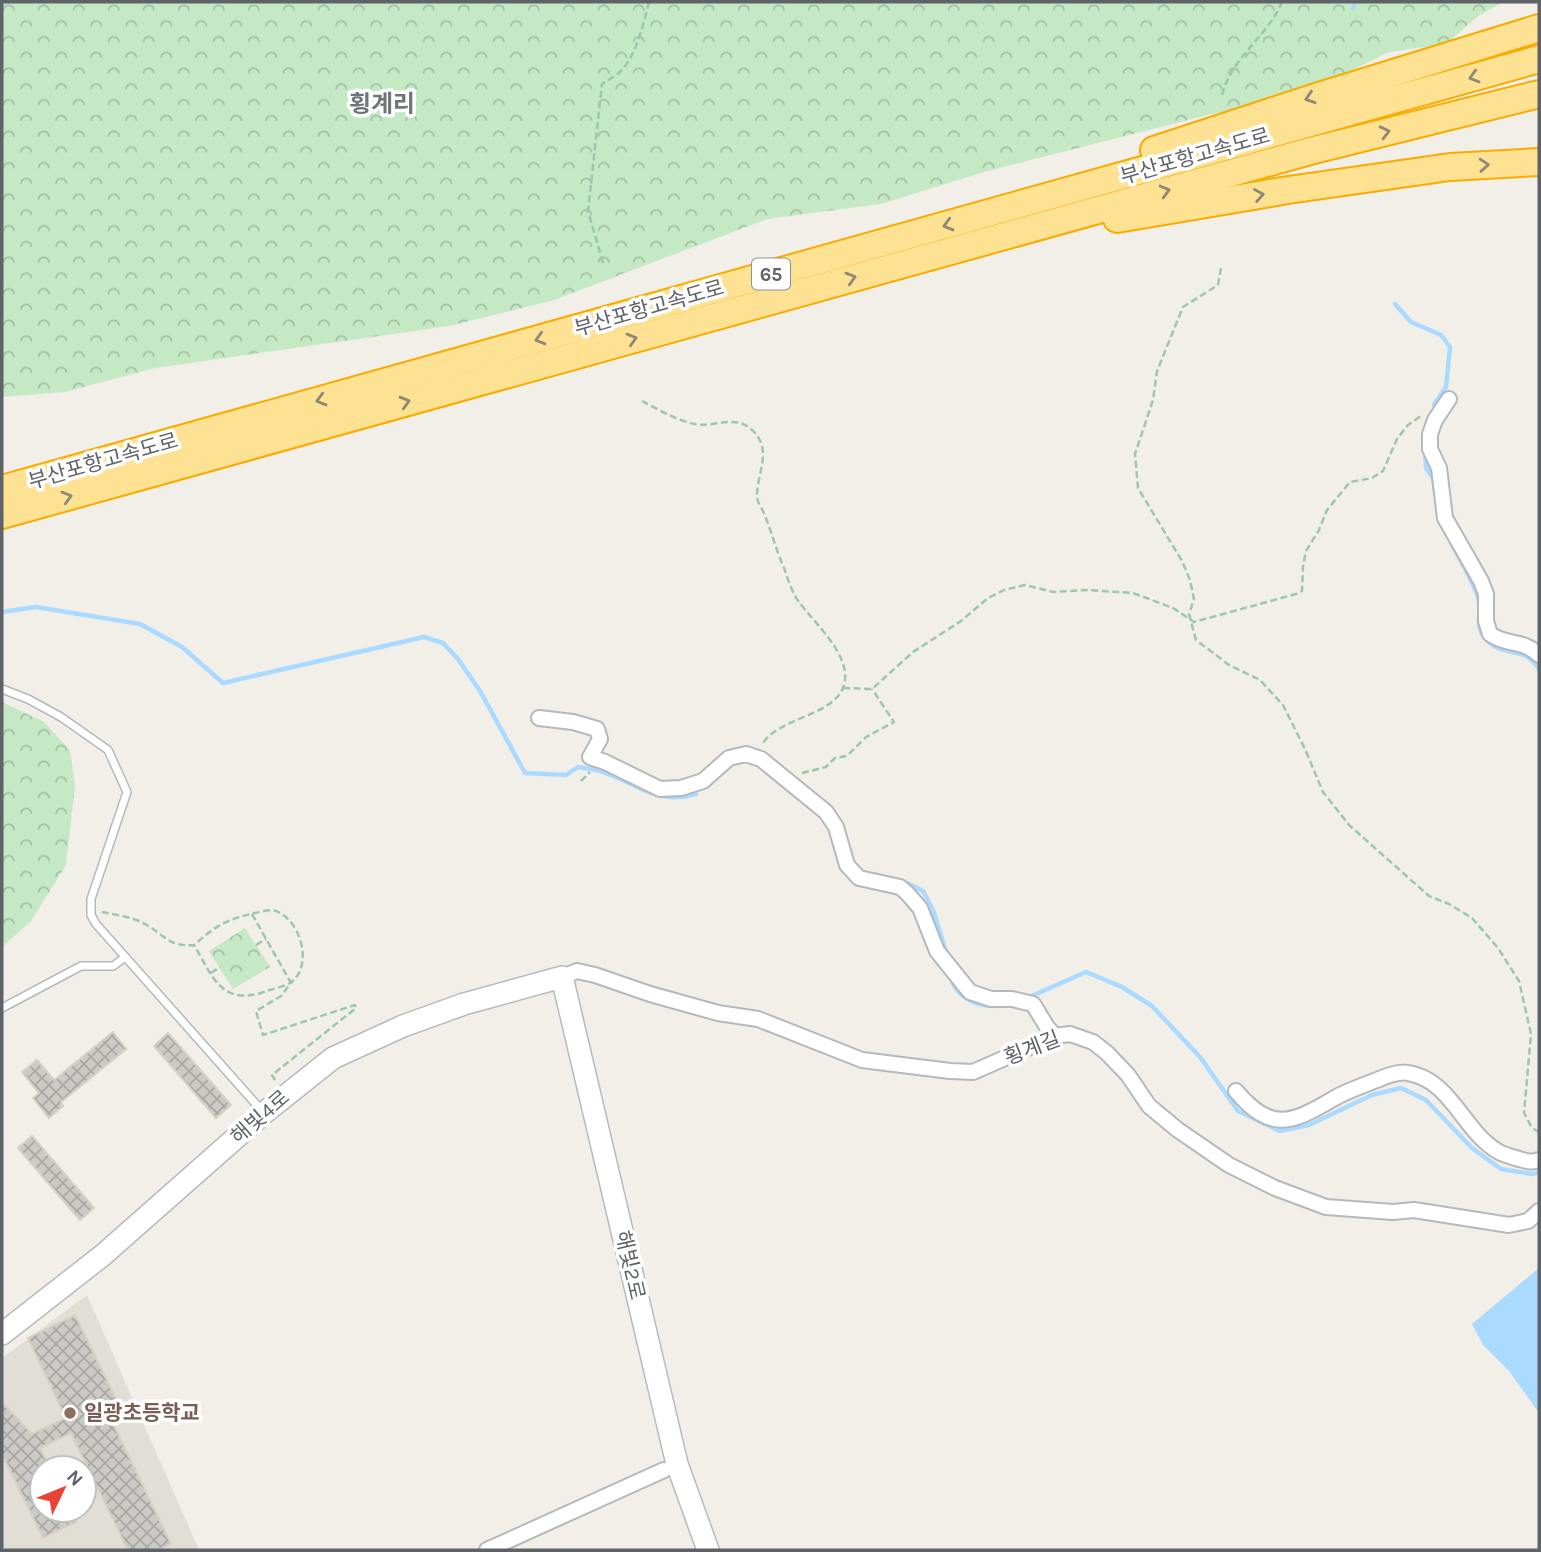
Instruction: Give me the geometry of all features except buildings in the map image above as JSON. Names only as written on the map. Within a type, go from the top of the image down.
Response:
[{"type":"highway","points":[[977,216],[1203,133],[1539,28]]},
{"type":"highway","name":"부산포항고속도로","points":[[2,489],[1539,59]]},
{"type":"highway","name":"부산포항고속도로","points":[[2,515],[974,243],[1310,151],[1539,94]]},
{"type":"highway","points":[[974,243],[1288,190],[1450,167],[1539,162]]},
{"type":"street","points":[[1445,405],[1430,434],[1430,449],[1439,467],[1445,518],[1481,581],[1486,594],[1486,621],[1490,634],[1501,642],[1525,644],[1539,655]]},
{"type":"street","points":[[539,718],[573,722],[597,729],[600,738],[590,757],[605,761],[660,789],[681,788],[703,781],[729,758],[746,754],[761,759],[825,812],[836,827],[847,865],[859,878],[900,887],[907,893],[920,908],[937,951],[970,992],[991,999],[1033,1004],[1046,1027],[1055,1035]]},
{"type":"street","name":"횡계길","points":[[562,977],[577,971],[718,1013],[758,1019],[862,1060],[950,1071],[973,1072],[1055,1035],[1070,1034],[1093,1042],[1107,1052],[1128,1075],[1149,1106],[1178,1130],[1229,1165],[1275,1188],[1326,1207],[1393,1212],[1414,1210],[1509,1225],[1528,1221],[1539,1211]]},
{"type":"street","name":"해빛4로","points":[[2,1334],[103,1255],[286,1094],[333,1058],[363,1042],[464,1004],[562,977]]},
{"type":"street","name":"해빛2로","points":[[562,977],[677,1464],[708,1550]]},
{"type":"street","points":[[1236,1091],[1250,1108],[1291,1121],[1349,1090],[1387,1075],[1406,1072],[1435,1083],[1487,1144],[1500,1153],[1532,1163],[1539,1160]]},
{"type":"street","points":[[487,1550],[664,1470]]},
{"type":"lane","points":[[2,689],[28,699],[61,717],[108,750],[127,792],[91,899],[91,911],[96,924],[264,1113]]},
{"type":"lane","points":[[2,1008],[81,966],[113,966],[124,958]]},
{"type":"path","points":[[603,263],[588,211],[600,120],[600,92],[602,84],[621,71],[627,62],[643,28],[649,2]]},
{"type":"path","points":[[1222,95],[1237,64],[1272,23],[1282,2]]},
{"type":"path","points":[[1221,268],[1218,285],[1183,307],[1157,371],[1153,400],[1135,454],[1138,488],[1182,561],[1194,599],[1189,614],[1196,640],[1229,665],[1259,680],[1283,705],[1322,792],[1349,825],[1429,896],[1472,918],[1498,948],[1519,981],[1531,1034],[1524,1113],[1532,1128],[1539,1132]]},
{"type":"path","points":[[642,401],[696,425],[734,421],[751,429],[762,446],[764,462],[756,497],[772,531],[776,549],[798,601],[817,622],[843,660],[843,688],[834,699],[809,716],[782,726],[764,740],[755,757]]},
{"type":"path","points":[[1191,621],[1302,591],[1306,551],[1327,510],[1350,482],[1372,478],[1383,471],[1394,446],[1408,425],[1428,410],[1445,405]]},
{"type":"path","points":[[843,688],[872,689],[914,652],[961,621],[988,598],[1004,590],[1025,585],[1053,592],[1087,590],[1133,593],[1173,608],[1191,621]]},
{"type":"path","points":[[792,785],[802,773],[826,767],[835,758],[847,756],[866,737],[894,722],[872,689]]},
{"type":"path","points":[[581,781],[589,774]]},
{"type":"path","points":[[91,911],[146,924],[171,943],[181,946],[194,945],[226,920],[276,911],[286,918],[301,939],[303,964],[281,996],[256,1011],[263,1035],[355,1005],[356,1007],[272,1075],[286,1094]]},
{"type":"path","points":[[252,914],[291,983]]},
{"type":"path","points":[[256,945],[266,939]]},
{"type":"path","points":[[194,945],[218,985],[230,995],[247,997],[291,983]]},
{"type":"path","points":[[211,973],[220,967]]},
{"type":"shaded area","name":"일광초등학교","points":[[87,1295],[199,1550],[2,1550],[2,1358]]},
{"type":"green space","points":[[2,2],[1503,2],[1477,17],[1446,44],[1389,52],[1304,94],[1204,116],[984,172],[881,204],[767,219],[554,300],[449,326],[155,368],[65,392],[2,397]]},
{"type":"green space","points":[[2,702],[44,722],[70,750],[75,786],[66,865],[31,921],[2,947]]},
{"type":"green space","points":[[245,928],[270,967],[233,989],[209,951]]},
{"type":"water","points":[[1539,1268],[1539,1413],[1509,1371],[1483,1345],[1472,1324]]},
{"type":"waterway","points":[[1353,8],[1355,2]]},
{"type":"waterway","points":[[1395,304],[1411,322],[1441,335],[1450,347],[1446,387],[1434,405]]},
{"type":"waterway","points":[[1425,449],[1426,468],[1433,478],[1437,504]]},
{"type":"waterway","points":[[1449,538],[1477,595],[1482,634],[1492,645],[1526,656],[1539,669]]},
{"type":"waterway","points":[[2,612],[36,607],[140,624],[182,647],[223,683],[424,637],[443,643],[458,659],[480,691],[525,773],[566,775],[578,767],[600,771],[658,795],[682,797],[696,794]]},
{"type":"waterway","points":[[907,883],[923,891],[933,910],[947,955]]},
{"type":"waterway","points":[[1027,998],[1086,972],[1122,987],[1152,1006],[1200,1057],[1238,1111],[1280,1131],[1309,1125],[1372,1095],[1401,1088],[1426,1100],[1472,1148],[1501,1169],[1532,1174],[1539,1172]]},
{"type":"waterway","points":[[950,974],[957,990],[969,1000],[985,1005],[1002,1005]]},
{"type":"place","name":"일광초등학교","points":[[70,1413]]},
{"type":"district","name":"횡계리","points":[[382,104]]}]
